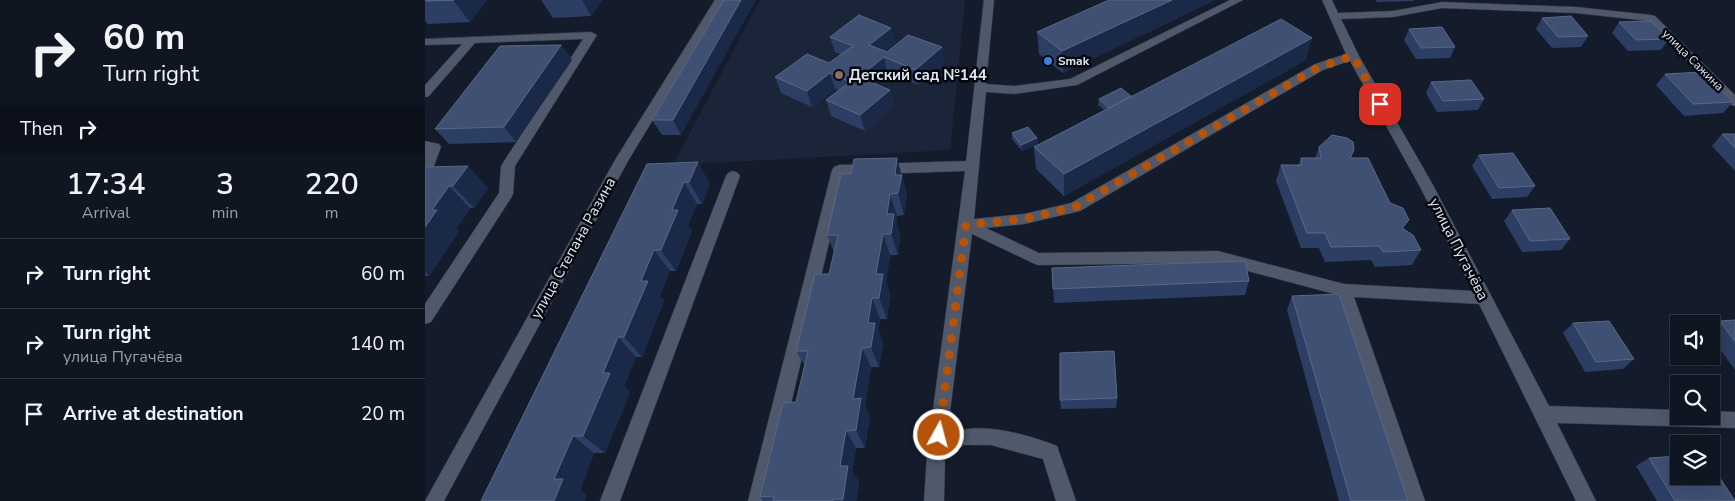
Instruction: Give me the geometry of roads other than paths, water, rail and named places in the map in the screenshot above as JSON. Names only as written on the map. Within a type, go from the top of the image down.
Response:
[{"type":"street","name":"улица Степана Разина","points":[[434,501],[623,160],[720,0]]},
{"type":"street","points":[[934,501],[936,454],[966,225],[989,0]]},
{"type":"street","points":[[980,88],[1014,90],[1073,82],[1238,0]]},
{"type":"street","name":"улица Пугачёва","points":[[1327,0],[1353,56],[1426,185],[1544,414],[1586,501]]},
{"type":"street","name":"улица Сажина","points":[[1335,16],[1393,14],[1442,5],[1576,10],[1651,18],[1735,102]]},
{"type":"street","points":[[425,42],[591,35],[508,166],[505,194],[425,317]]},
{"type":"street","points":[[425,93],[472,40]]},
{"type":"street","points":[[966,225],[1024,219],[1075,207],[1319,67],[1353,56]]},
{"type":"street","points":[[425,146],[434,147],[425,170]]},
{"type":"street","points":[[758,501],[839,170],[972,166]]},
{"type":"street","points":[[610,501],[733,176]]},
{"type":"street","points":[[966,225],[1037,260],[1218,257],[1344,290],[1484,298]]},
{"type":"street","points":[[1344,290],[1415,501]]},
{"type":"street","points":[[1544,414],[1735,420]]},
{"type":"street","points":[[936,454],[961,437],[991,436],[1050,452],[1066,501]]},
{"type":"place","name":"Smak","points":[[1048,61]]},
{"type":"place","name":"Детский сад №144","points":[[839,75]]}]
